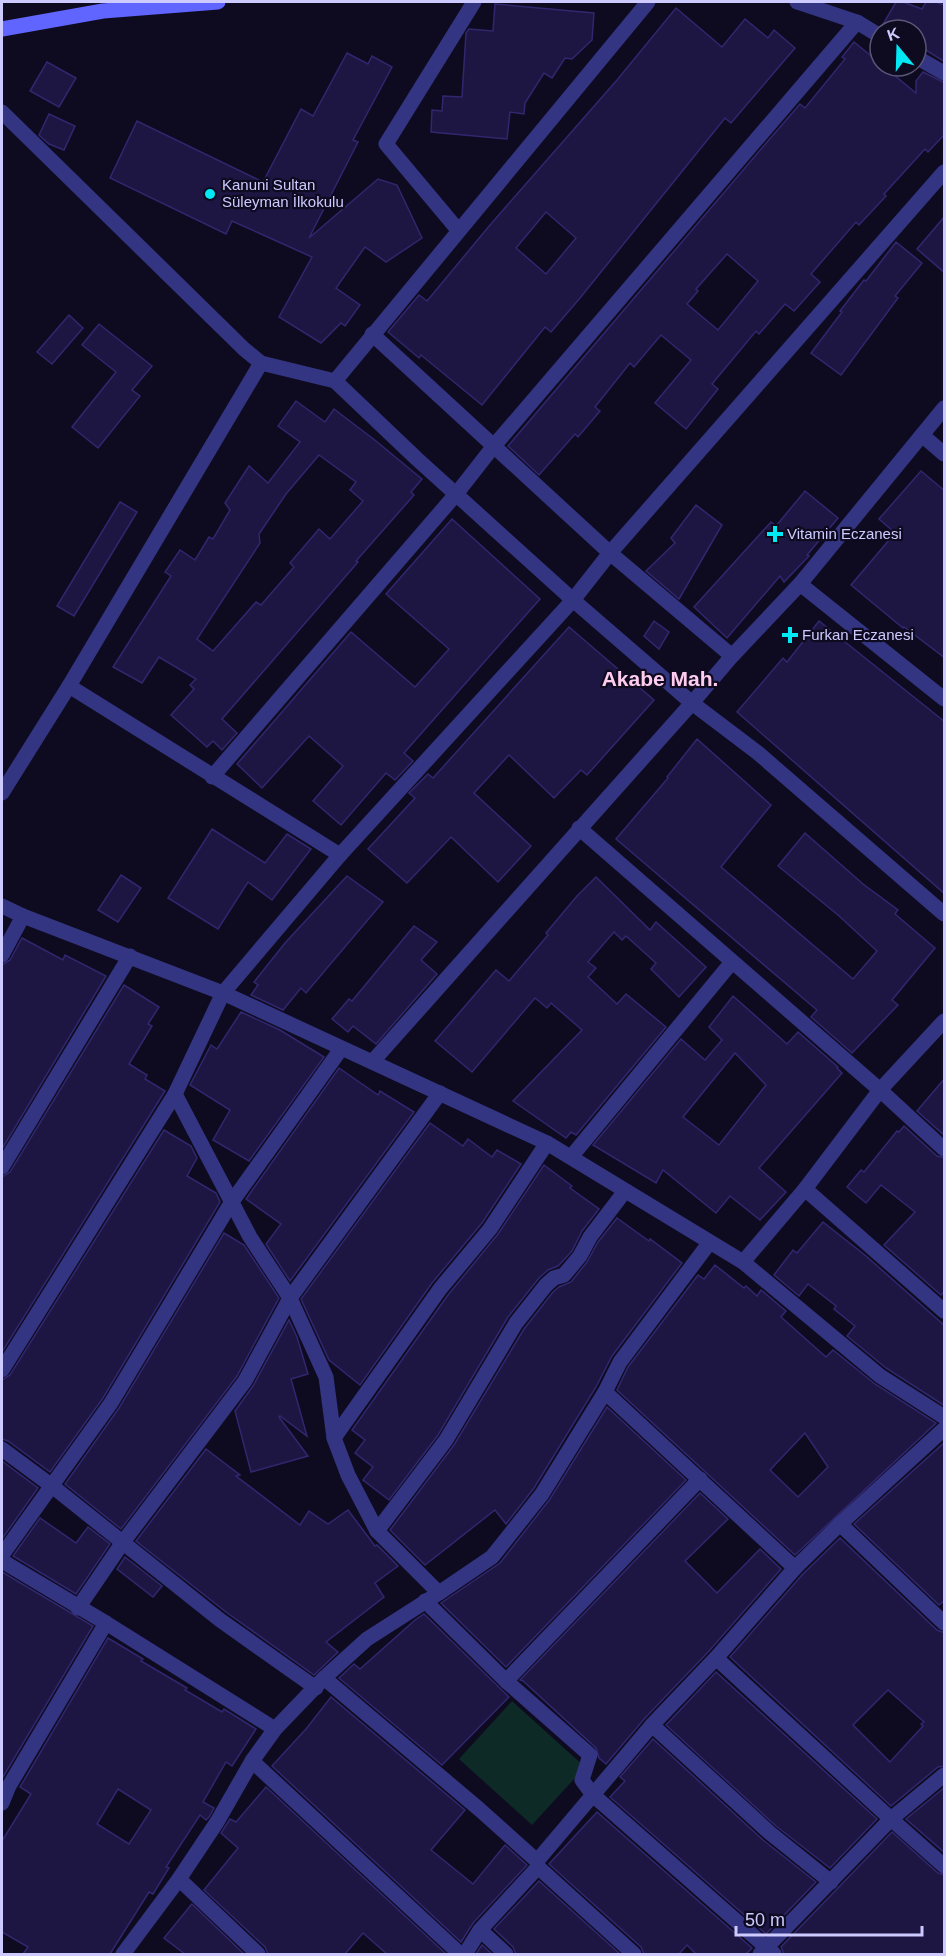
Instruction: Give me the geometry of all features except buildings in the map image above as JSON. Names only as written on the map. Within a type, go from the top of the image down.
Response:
[{"type":"main road","points":[[2,29],[102,6],[218,2]]},
{"type":"street","points":[[459,230],[386,144],[474,2]]},
{"type":"street","points":[[335,381],[648,2]]},
{"type":"street","points":[[797,2],[857,22],[868,29]]},
{"type":"street","points":[[212,777],[457,494],[493,447],[857,22]]},
{"type":"street","points":[[928,64],[945,73]]},
{"type":"street","points":[[2,112],[244,349],[261,363],[335,381],[417,459],[573,600],[692,703],[758,753],[945,914]]},
{"type":"street","points":[[2,1370],[174,1094],[223,993],[340,855],[573,600],[610,553],[945,172]]},
{"type":"street","points":[[372,334],[610,553],[732,656]]},
{"type":"street","points":[[2,794],[261,363]]},
{"type":"street","points":[[373,1061],[732,656],[800,584],[945,408]]},
{"type":"street","points":[[922,435],[945,454]]},
{"type":"street","points":[[800,584],[945,699]]},
{"type":"street","points":[[69,686],[340,855]]},
{"type":"street","points":[[579,828],[945,1149]]},
{"type":"street","points":[[2,906],[223,993],[547,1143],[743,1263],[880,1376],[945,1417]]},
{"type":"street","points":[[2,956],[23,916]]},
{"type":"street","points":[[2,1167],[130,956]]},
{"type":"street","points":[[571,1157],[732,962]]},
{"type":"street","points":[[743,1263],[805,1189],[880,1090],[945,1021]]},
{"type":"street","points":[[2,1554],[111,1403],[231,1203],[341,1049]]},
{"type":"street","points":[[78,1608],[123,1542],[245,1381],[290,1298],[440,1093]]},
{"type":"street","points":[[174,1094],[250,1237],[290,1298],[326,1377],[334,1438],[348,1475],[377,1531],[439,1593]]},
{"type":"street","points":[[334,1438],[441,1288],[490,1229],[547,1143]]},
{"type":"street","points":[[805,1189],[945,1311]]},
{"type":"street","points":[[377,1531],[446,1440],[516,1323],[546,1285],[554,1278],[564,1275],[580,1256],[590,1237],[625,1191]]},
{"type":"street","points":[[123,1954],[179,1879],[217,1822],[252,1761],[275,1729],[367,1639],[492,1557],[542,1494],[605,1392],[620,1362],[710,1242]]},
{"type":"street","points":[[605,1392],[795,1568]]},
{"type":"street","points":[[465,1954],[480,1930],[538,1864],[652,1725],[716,1658],[795,1568],[945,1429]]},
{"type":"street","points":[[2,1449],[220,1620],[320,1683],[479,1809],[634,1954]]},
{"type":"street","points":[[506,1681],[700,1479]]},
{"type":"street","points":[[840,1524],[945,1623]]},
{"type":"street","points":[[2,1562],[106,1623],[275,1729]]},
{"type":"street","points":[[425,1601],[506,1681],[590,1755],[582,1780],[593,1795],[767,1952],[891,1820],[945,1775]]},
{"type":"street","points":[[2,1803],[5,1784],[106,1623]]},
{"type":"street","points":[[716,1658],[891,1820],[945,1866]]},
{"type":"street","points":[[652,1725],[770,1833],[831,1882]]},
{"type":"street","points":[[252,1761],[459,1954]]},
{"type":"street","points":[[179,1879],[258,1954]]},
{"type":"street","points":[[480,1930],[506,1954]]},
{"type":"green space","points":[[512,1701],[585,1767],[532,1825],[459,1759]]},
{"type":"place","name":"Kanuni Sultan Süleyman İlkokulu","points":[[210,194]]},
{"type":"place","name":"Vitamin Eczanesi","points":[[775,534]]},
{"type":"place","name":"Furkan Eczanesi","points":[[790,635]]},
{"type":"district","name":"Akabe Mah.","points":[[660,679]]}]
